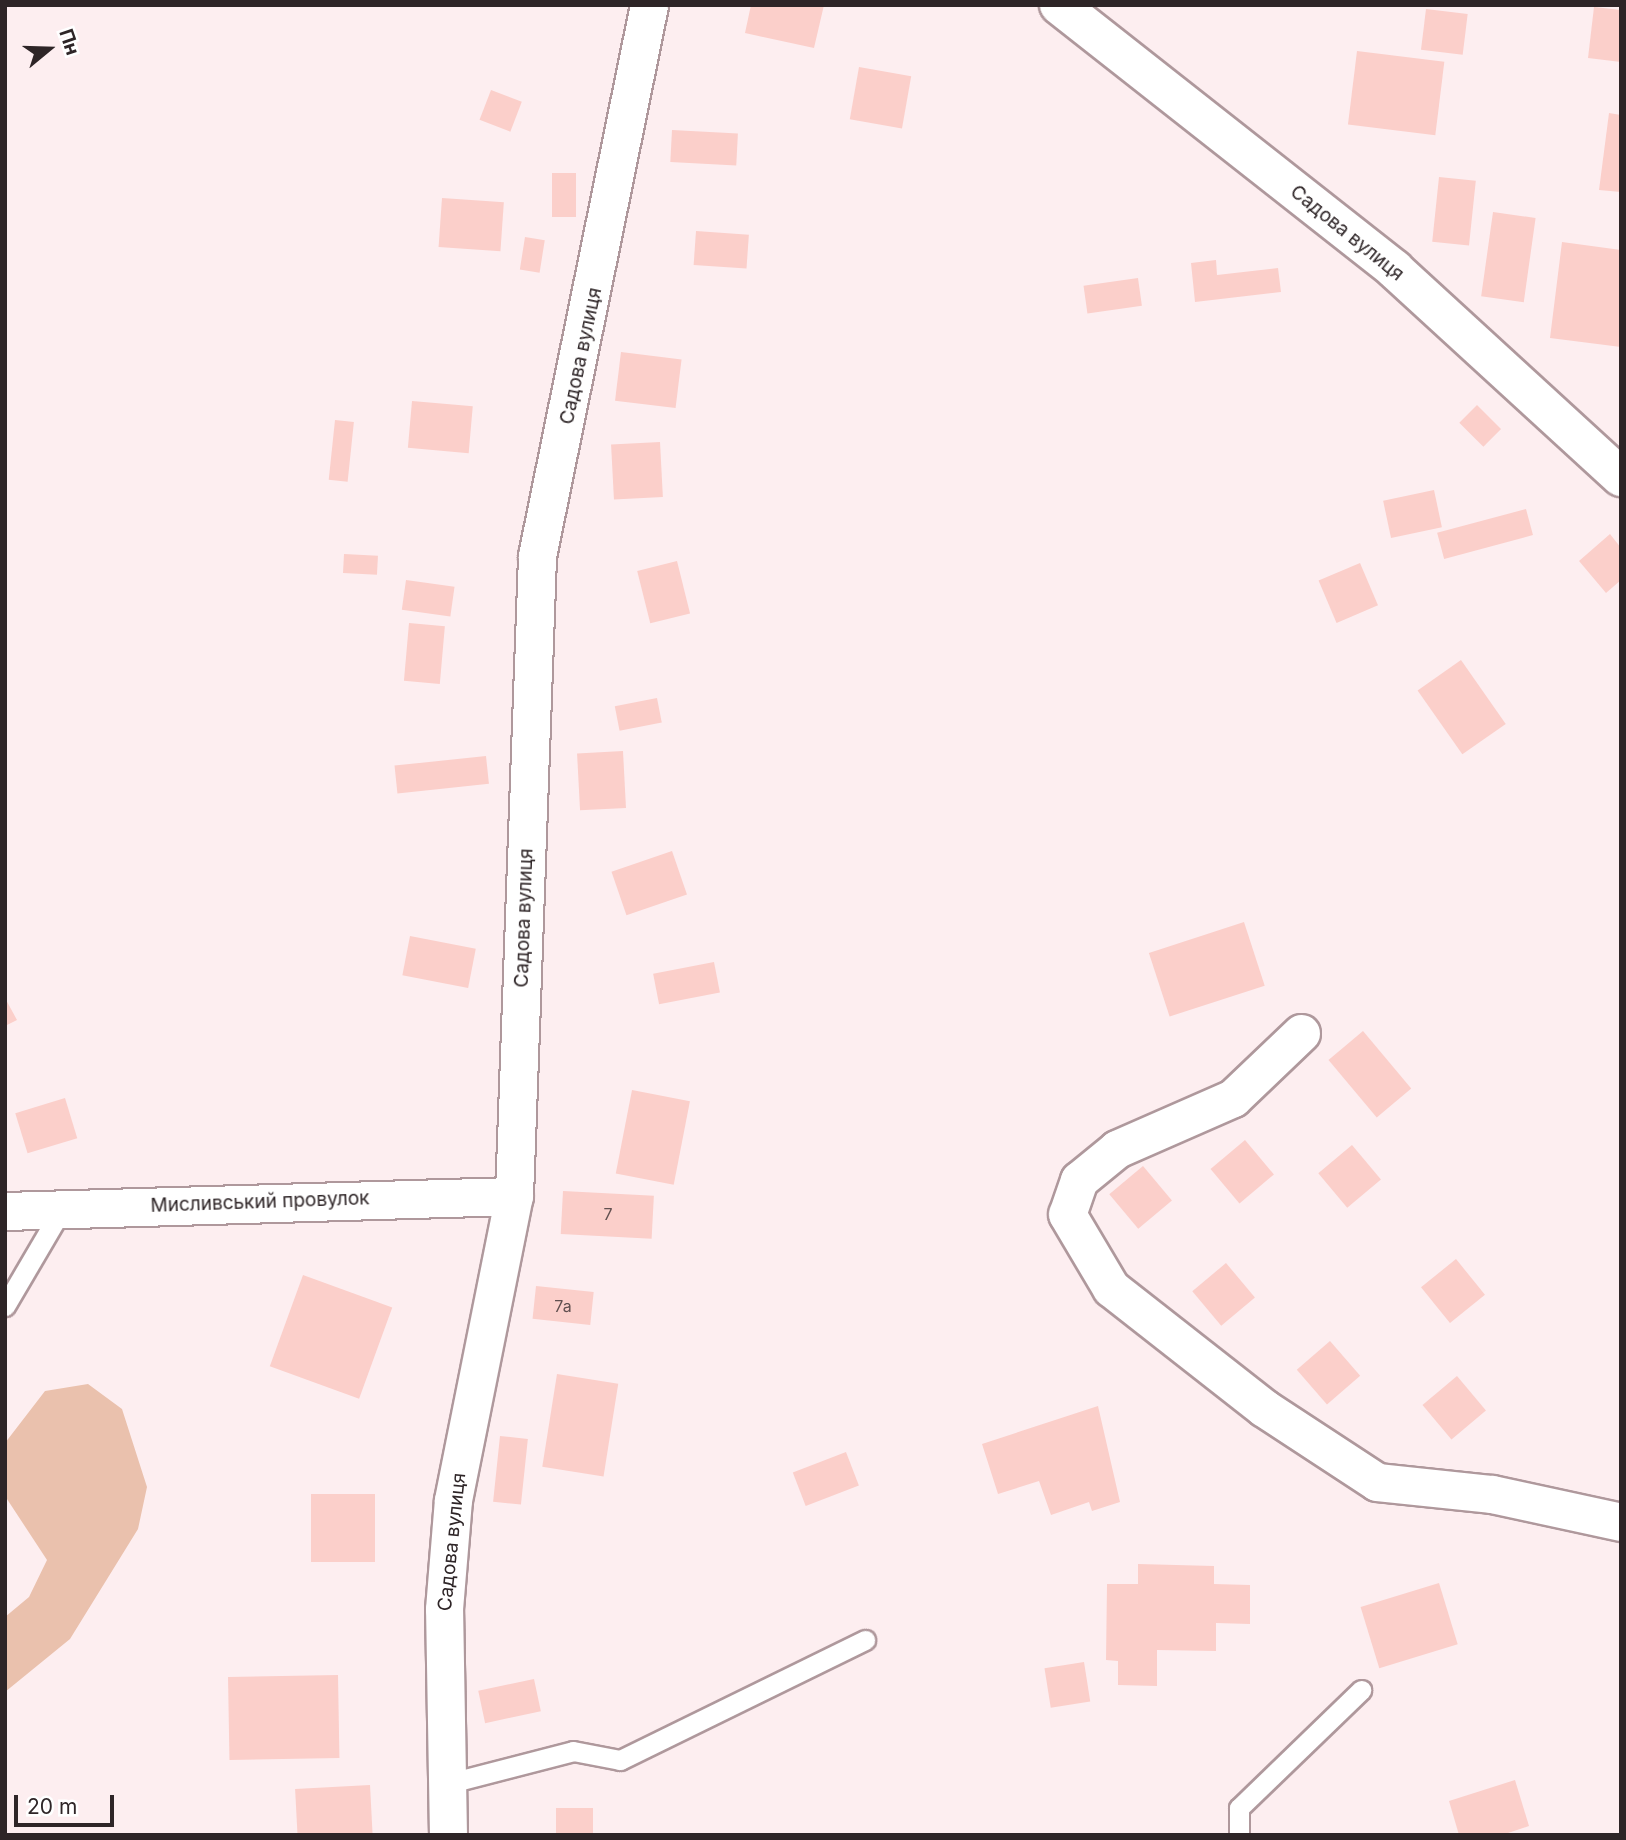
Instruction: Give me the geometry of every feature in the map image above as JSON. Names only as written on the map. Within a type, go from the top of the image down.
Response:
[{"type":"street","name":"Садова вулиця","points":[[447,1835],[442,1785],[453,1500],[514,1196],[537,556],[649,5]]},
{"type":"street","name":"Садова вулиця","points":[[1059,5],[1394,270],[1621,477]]},
{"type":"street","points":[[1301,1033],[1233,1098],[1117,1149],[1079,1180],[1067,1214],[1111,1288],[1264,1408],[1377,1482],[1492,1494],[1621,1522]]},
{"type":"street","name":"Мисливський провулок","points":[[5,1211],[514,1196]]},
{"type":"lane","points":[[5,1306],[64,1208]]},
{"type":"lane","points":[[442,1785],[573,1751],[620,1760],[864,1640]]},
{"type":"lane","points":[[1238,1835],[1239,1808],[1361,1690]]},
{"type":"shaded area","points":[[88,1384],[122,1409],[147,1487],[138,1529],[70,1639],[5,1692],[5,1617],[29,1597],[47,1560],[5,1496],[5,1443],[45,1391]]},
{"type":"building","points":[[751,5],[824,5],[814,48],[745,33]]},
{"type":"building","points":[[1594,7],[1621,10],[1621,62],[1588,58]]},
{"type":"building","points":[[1426,9],[1468,14],[1463,55],[1421,50]]},
{"type":"building","points":[[1357,51],[1444,62],[1435,135],[1348,124]]},
{"type":"building","points":[[859,67],[911,76],[902,128],[850,119]]},
{"type":"building","points":[[491,90],[522,102],[510,132],[480,120]]},
{"type":"building","points":[[1609,113],[1621,115],[1621,192],[1599,190]]},
{"type":"building","points":[[672,130],[738,133],[736,165],[670,162]]},
{"type":"building","points":[[552,173],[576,173],[576,217],[552,217]]},
{"type":"building","points":[[1439,177],[1476,181],[1469,246],[1432,242]]},
{"type":"building","points":[[442,198],[504,202],[500,251],[439,247]]},
{"type":"building","points":[[1493,212],[1536,218],[1524,302],[1481,296]]},
{"type":"building","points":[[696,231],[749,235],[746,269],[694,265]]},
{"type":"building","points":[[525,237],[545,240],[540,273],[520,270]]},
{"type":"building","points":[[1562,242],[1621,250],[1621,347],[1550,338]]},
{"type":"building","points":[[1216,260],[1217,275],[1278,268],[1281,292],[1195,302],[1191,263]]},
{"type":"building","points":[[1138,278],[1142,306],[1087,313],[1084,286]]},
{"type":"building","points":[[621,352],[682,359],[676,408],[615,401]]},
{"type":"building","points":[[412,401],[473,406],[469,453],[408,448]]},
{"type":"building","points":[[1477,405],[1501,429],[1483,447],[1459,423]]},
{"type":"building","points":[[335,420],[354,422],[348,482],[329,480]]},
{"type":"building","points":[[660,442],[663,497],[614,499],[611,445]]},
{"type":"building","points":[[1434,490],[1442,527],[1391,538],[1383,501]]},
{"type":"building","points":[[1526,509],[1533,535],[1444,559],[1437,533]]},
{"type":"building","points":[[1610,534],[1621,548],[1621,580],[1606,593],[1579,561]]},
{"type":"building","points":[[344,554],[378,556],[377,575],[343,573]]},
{"type":"building","points":[[677,561],[690,613],[650,623],[637,571]]},
{"type":"building","points":[[1360,563],[1378,605],[1337,623],[1319,581]]},
{"type":"building","points":[[406,580],[455,587],[450,617],[402,610]]},
{"type":"building","points":[[409,623],[445,626],[440,684],[404,681]]},
{"type":"building","points":[[1461,660],[1506,724],[1462,754],[1418,690]]},
{"type":"building","points":[[657,698],[662,723],[620,731],[615,706]]},
{"type":"building","points":[[623,751],[626,808],[580,810],[577,753]]},
{"type":"building","points":[[486,756],[489,784],[397,793],[395,766]]},
{"type":"building","points":[[672,851],[687,894],[626,915],[611,872]]},
{"type":"building","points":[[1244,922],[1265,986],[1170,1017],[1149,953]]},
{"type":"building","points":[[410,936],[476,949],[468,988],[402,975]]},
{"type":"building","points":[[714,962],[720,992],[659,1004],[653,974]]},
{"type":"building","points":[[5,998],[17,1020],[5,1026]]},
{"type":"building","points":[[1363,1031],[1411,1088],[1377,1117],[1329,1060]]},
{"type":"building","points":[[632,1090],[690,1101],[674,1185],[616,1173]]},
{"type":"building","points":[[65,1098],[77,1138],[28,1153],[15,1113]]},
{"type":"building","points":[[1245,1140],[1274,1174],[1239,1203],[1211,1169]]},
{"type":"building","points":[[1352,1145],[1381,1179],[1347,1208],[1318,1173]]},
{"type":"building","points":[[1143,1166],[1172,1200],[1138,1229],[1109,1194]]},
{"type":"building","points":[[563,1191],[654,1196],[652,1239],[561,1234]]},
{"type":"building","points":[[1456,1259],[1485,1295],[1450,1323],[1421,1287]]},
{"type":"building","points":[[1226,1263],[1255,1297],[1221,1326],[1192,1291]]},
{"type":"building","points":[[303,1275],[392,1307],[359,1399],[270,1366]]},
{"type":"building","points":[[536,1286],[594,1292],[590,1325],[533,1319]]},
{"type":"building","points":[[1330,1341],[1360,1376],[1327,1405],[1297,1370]]},
{"type":"building","points":[[557,1374],[618,1384],[604,1477],[542,1467]]},
{"type":"building","points":[[1457,1376],[1486,1410],[1451,1439],[1423,1405]]},
{"type":"building","points":[[1098,1406],[1120,1502],[1092,1511],[1089,1502],[1051,1515],[1039,1481],[998,1494],[982,1444]]},
{"type":"building","points":[[500,1436],[528,1439],[521,1505],[493,1502]]},
{"type":"building","points":[[846,1452],[859,1486],[806,1506],[793,1472]]},
{"type":"building","points":[[311,1494],[375,1494],[375,1562],[311,1562]]},
{"type":"building","points":[[1138,1564],[1214,1566],[1214,1584],[1250,1585],[1250,1624],[1216,1623],[1216,1651],[1157,1650],[1157,1686],[1118,1685],[1118,1661],[1106,1660],[1107,1584],[1138,1584]]},
{"type":"building","points":[[1439,1583],[1458,1644],[1379,1668],[1361,1607]]},
{"type":"building","points":[[1084,1662],[1090,1702],[1051,1708],[1044,1668]]},
{"type":"building","points":[[338,1675],[339,1758],[229,1760],[228,1677]]},
{"type":"building","points":[[534,1679],[541,1711],[485,1723],[478,1691]]},
{"type":"building","points":[[1515,1780],[1529,1826],[1502,1835],[1459,1835],[1449,1801]]},
{"type":"building","points":[[370,1785],[373,1835],[298,1835],[295,1789]]},
{"type":"building","points":[[556,1808],[593,1808],[593,1835],[556,1835]]}]
